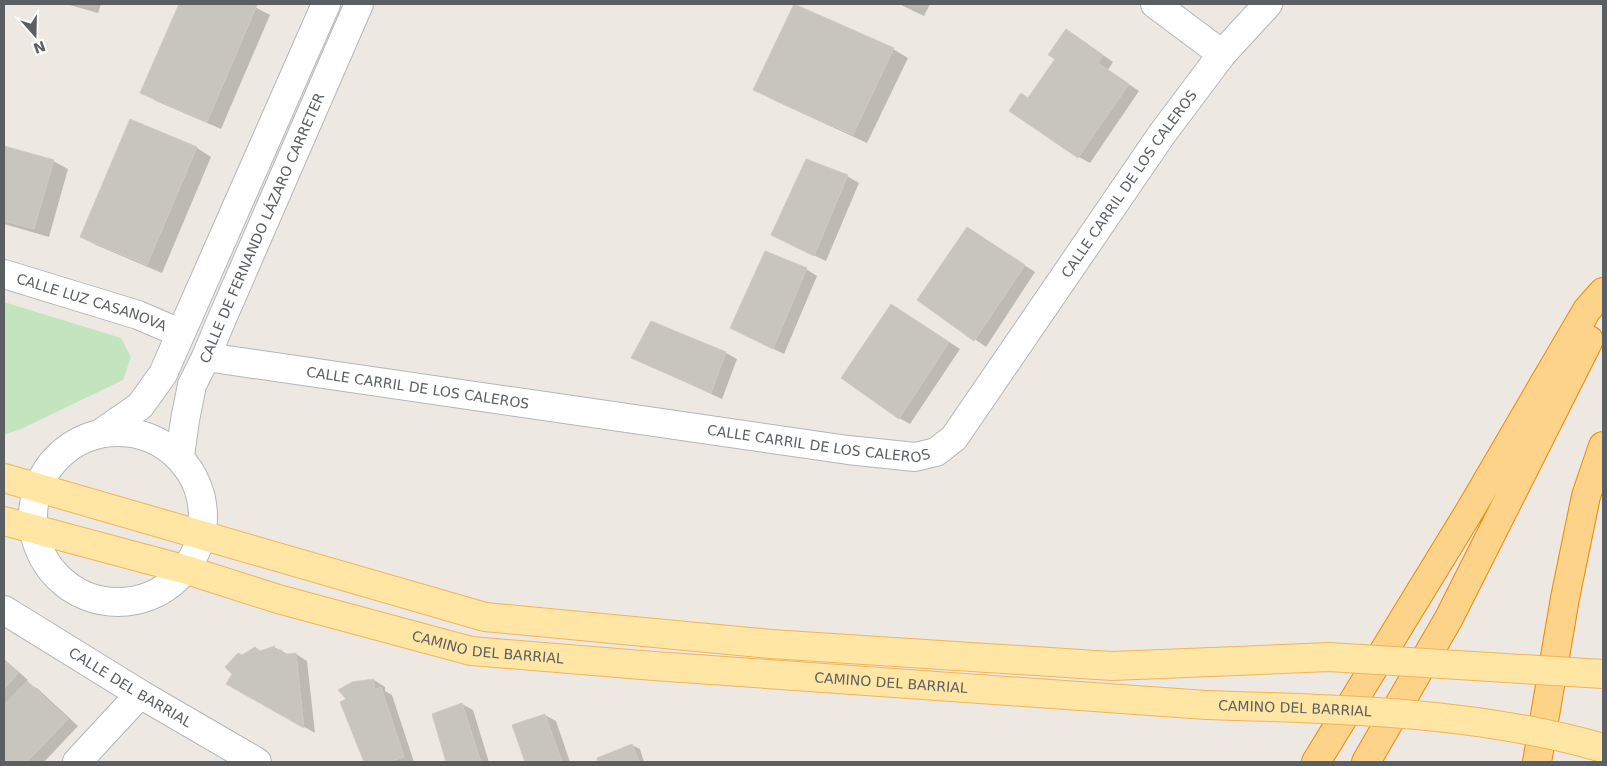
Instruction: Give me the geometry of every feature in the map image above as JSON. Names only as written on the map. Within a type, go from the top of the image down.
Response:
[{"type":"highway","points":[[1316,762],[1469,512],[1586,310],[1603,292]]},
{"type":"highway","points":[[1366,762],[1449,618],[1600,320],[1603,310]]},
{"type":"highway","points":[[1537,762],[1565,598],[1586,496],[1603,446]]},
{"type":"main road","name":"CAMINO DEL BARRIAL","points":[[4,478],[485,617],[771,644],[1112,666],[1329,657],[1603,674]]},
{"type":"main road","name":"CAMINO DEL BARRIAL","points":[[4,520],[31,529],[187,570],[278,599],[471,651],[664,667],[1206,705],[1338,709],[1469,720],[1603,748]]},
{"type":"street","points":[[104,432],[138,433],[158,440],[180,456],[200,487],[203,535],[187,570],[145,600],[107,604],[79,595],[48,570],[31,529],[36,487],[70,445],[104,432],[140,406],[163,374],[326,4]]},
{"type":"street","name":"CALLE DE FERNANDO LÁZARO CARRETER","points":[[180,456],[192,385],[206,357],[359,4]]},
{"type":"street","points":[[1155,4],[1222,54]]},
{"type":"street","name":"CALLE CARRIL DE LOS CALEROS","points":[[206,357],[848,450],[915,457],[936,452],[954,438],[1162,134],[1222,54],[1268,4]]},
{"type":"street","name":"CALLE LUZ CASANOVA","points":[[4,274],[138,315],[180,333]]},
{"type":"street","name":"CALLE DEL BARRIAL","points":[[4,610],[140,694],[257,762]]},
{"type":"street","points":[[77,762],[140,694]]},
{"type":"green space","points":[[4,302],[121,338],[131,357],[123,380],[21,429],[4,435]]},
{"type":"building","points":[[179,4],[257,5],[207,122],[140,93]]},
{"type":"building","points":[[794,4],[894,48],[853,135],[753,90]]},
{"type":"building","points":[[1066,29],[1103,55],[1098,63],[1129,84],[1078,158],[1009,111],[1021,93],[1028,98],[1055,59],[1048,55]]},
{"type":"building","points":[[130,119],[197,147],[147,265],[80,237]]},
{"type":"building","points":[[4,146],[54,160],[34,229],[4,221]]},
{"type":"building","points":[[806,159],[848,175],[814,256],[771,235]]},
{"type":"building","points":[[967,227],[1025,265],[974,341],[917,300]]},
{"type":"building","points":[[765,251],[807,268],[773,349],[730,328]]},
{"type":"building","points":[[891,304],[949,342],[899,419],[841,378]]},
{"type":"building","points":[[651,321],[726,352],[711,393],[631,358]]},
{"type":"building","points":[[275,646],[274,650],[282,650],[282,655],[296,653],[304,728],[226,684],[232,674],[225,667],[238,653],[242,655],[255,647],[260,651]]},
{"type":"building","points":[[4,660],[18,673],[4,689]]},
{"type":"building","points":[[374,679],[374,690],[381,687],[404,757],[389,762],[364,762],[340,702],[346,699],[338,690],[352,682]]},
{"type":"building","points":[[27,681],[68,719],[27,762],[4,762],[4,705]]},
{"type":"building","points":[[462,703],[481,762],[446,762],[432,714]]},
{"type":"building","points":[[545,714],[562,762],[525,762],[512,725]]},
{"type":"building","points":[[632,744],[639,762],[598,762],[597,758]]}]
